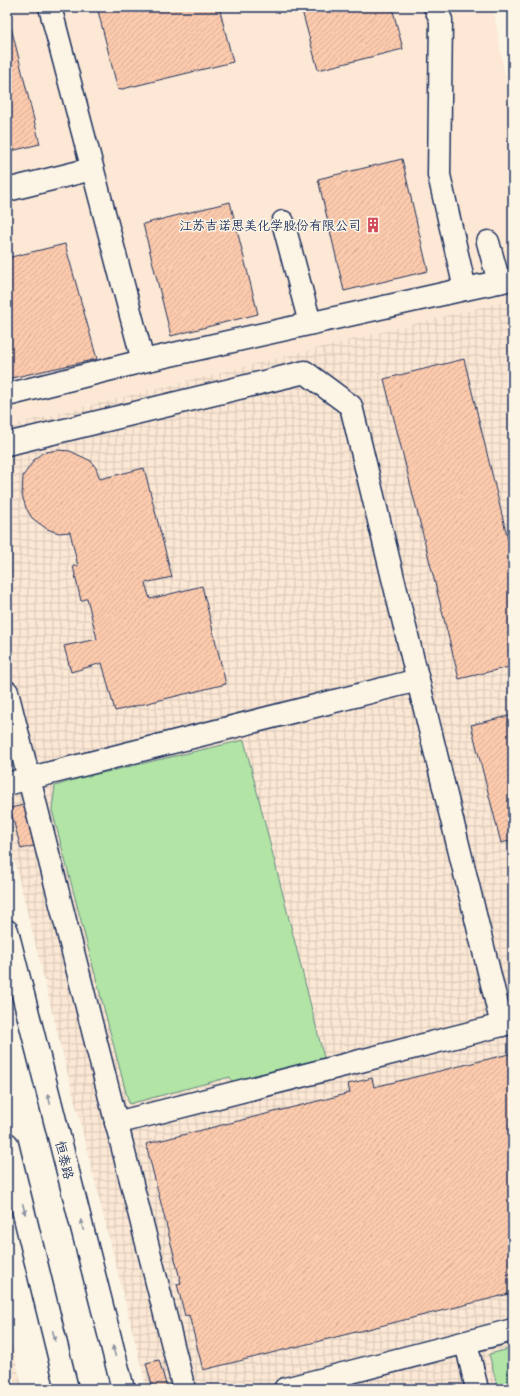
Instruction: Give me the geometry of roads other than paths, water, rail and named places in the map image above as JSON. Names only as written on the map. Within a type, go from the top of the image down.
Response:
[{"type":"street","points":[[50,7],[143,361]]},
{"type":"street","points":[[435,7],[441,20],[439,175],[465,289]]},
{"type":"street","points":[[7,190],[92,169]]},
{"type":"street","points":[[283,222],[310,323]]},
{"type":"street","points":[[7,395],[143,361],[506,280],[488,242]]},
{"type":"street","points":[[7,444],[305,372],[351,406],[418,680],[508,1024],[116,1123]]},
{"type":"street","points":[[7,784],[418,680]]},
{"type":"street","points":[[7,692],[184,1389]]},
{"type":"street","name":"恒泰路","points":[[7,931],[123,1389]]},
{"type":"street","points":[[7,1144],[68,1389]]},
{"type":"street","points":[[285,1389],[513,1330]]},
{"type":"street","points":[[466,1343],[477,1389]]},
{"type":"place","name":"江苏吉诺思美化学股份有限公司","points":[[373,225]]}]
